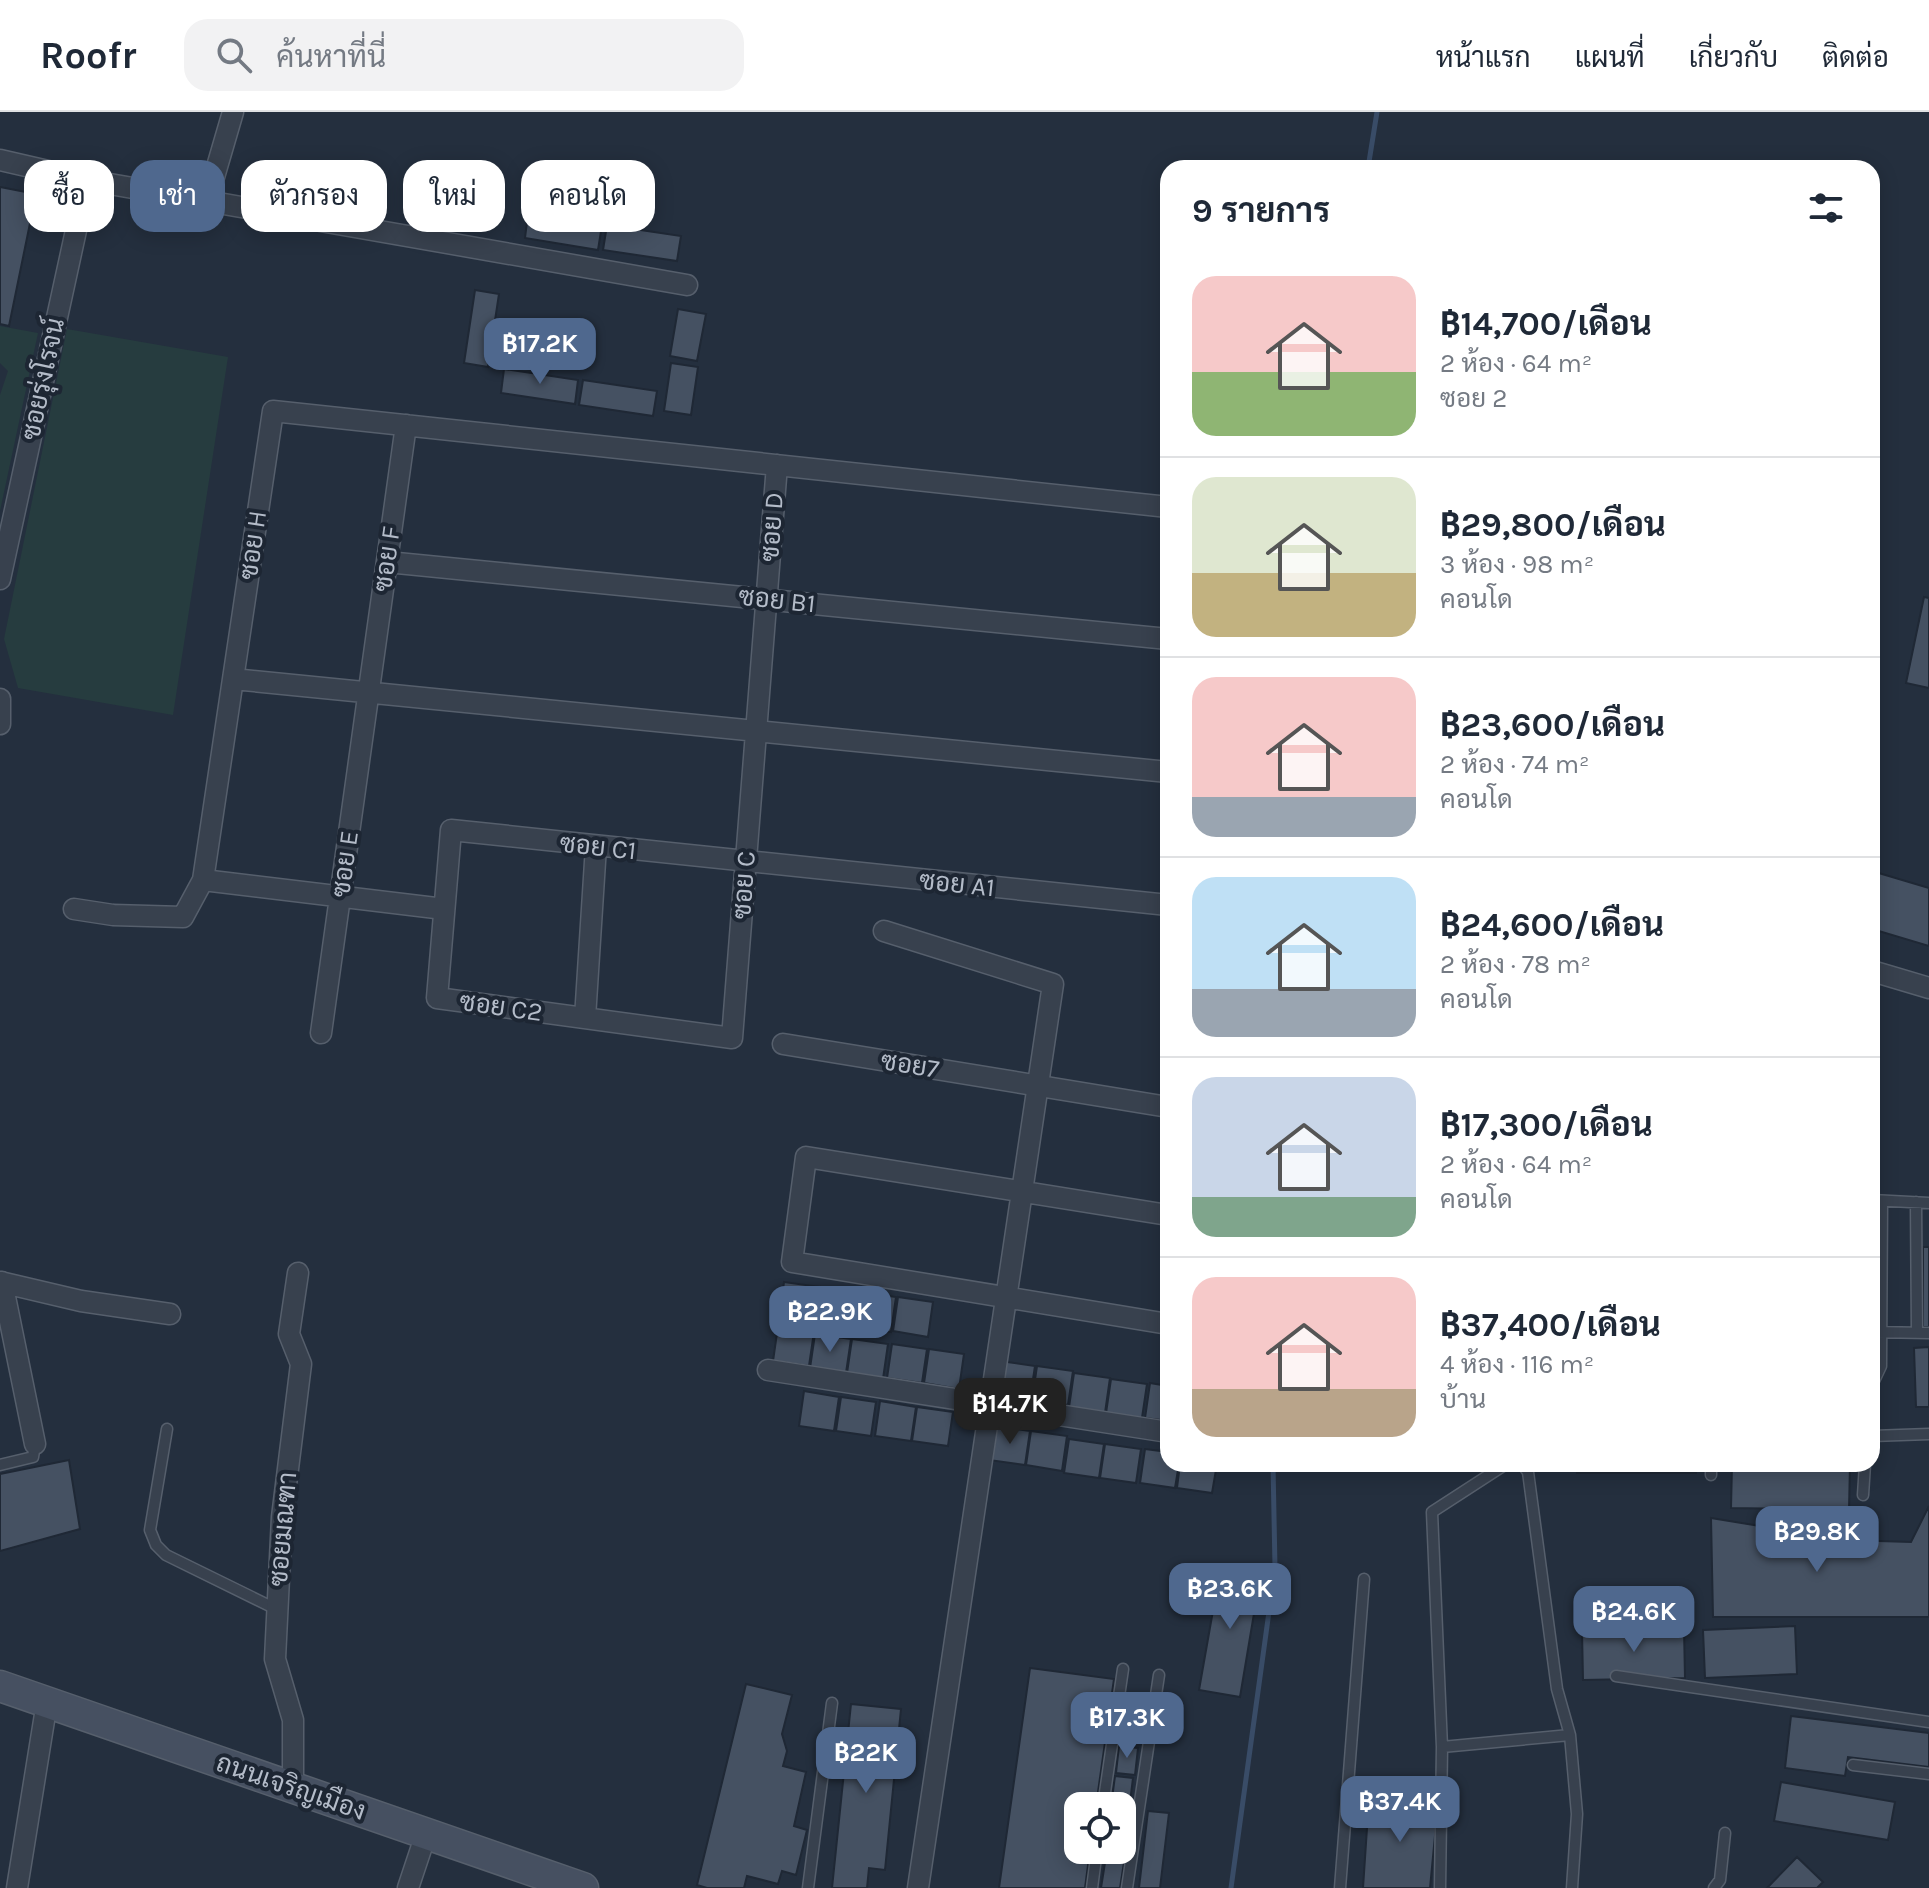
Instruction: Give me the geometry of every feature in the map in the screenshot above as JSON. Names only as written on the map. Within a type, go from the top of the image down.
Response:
[{"type":"main road","name":"ถนนเจริญเมือง","points":[[0,1686],[583,1888]]},
{"type":"street","points":[[219,160],[233,112]]},
{"type":"street","points":[[0,160],[24,166]]},
{"type":"street","points":[[225,204],[687,285]]},
{"type":"street","name":"ซอยรุ่งโรจน์","points":[[0,579],[76,232]]},
{"type":"street","name":"ซอย H","points":[[74,909],[113,915],[183,917],[203,880],[273,411],[406,425]]},
{"type":"street","points":[[406,425],[1160,506]]},
{"type":"street","name":"ซอย F","points":[[368,694],[406,425]]},
{"type":"street","name":"ซอย D","points":[[756,732],[777,465]]},
{"type":"street","name":"ซอย B1","points":[[387,562],[1160,638]]},
{"type":"street","points":[[233,679],[1160,771]]},
{"type":"street","name":"ซอย E","points":[[321,1033],[368,694]]},
{"type":"street","points":[[0,699],[0,724]]},
{"type":"street","name":"ซอย C","points":[[732,1038],[756,732]]},
{"type":"street","name":"ซอย C1","points":[[451,830],[745,863]]},
{"type":"street","name":"ซอย C2","points":[[451,830],[437,998],[732,1038]]},
{"type":"street","points":[[585,1018],[596,846]]},
{"type":"street","name":"ซอย A1","points":[[745,863],[1160,904]]},
{"type":"street","points":[[203,880],[444,909]]},
{"type":"street","points":[[884,931],[1053,984],[918,1888]]},
{"type":"street","points":[[1880,973],[1929,988]]},
{"type":"street","name":"ซอย7","points":[[783,1044],[1160,1106]]},
{"type":"street","points":[[1160,1214],[806,1157],[792,1262],[1160,1323]]},
{"type":"street","name":"ซอยมณฑา","points":[[293,1787],[293,1720],[275,1659],[282,1517],[301,1364],[289,1334],[298,1273]]},
{"type":"street","points":[[35,1444],[1,1282],[81,1301],[170,1314]]},
{"type":"street","points":[[768,1370],[1160,1431]]},
{"type":"street","points":[[17,1888],[47,1702]]},
{"type":"street","points":[[408,1888],[426,1834]]},
{"type":"lane","points":[[1880,1201],[1929,1203]]},
{"type":"lane","points":[[1916,1202],[1917,1332]]},
{"type":"lane","points":[[1880,1332],[1929,1333]]},
{"type":"lane","points":[[167,1429],[150,1530],[156,1545],[166,1555],[276,1609]]},
{"type":"lane","points":[[1880,1436],[1929,1434]]},
{"type":"lane","points":[[0,1465],[33,1457],[35,1444]]},
{"type":"lane","points":[[1440,1888],[1442,1747],[1432,1512],[1494,1472]]},
{"type":"lane","points":[[1528,1472],[1557,1689],[1570,1735],[1577,1814],[1572,1888]]},
{"type":"lane","points":[[1863,1495],[1864,1472]]},
{"type":"lane","points":[[1340,1888],[1364,1579]]},
{"type":"lane","points":[[1105,1792],[1123,1669]]},
{"type":"lane","points":[[1127,1888],[1159,1675]]},
{"type":"lane","points":[[1616,1676],[1929,1722]]},
{"type":"lane","points":[[808,1888],[832,1703]]},
{"type":"lane","points":[[1442,1747],[1570,1735]]},
{"type":"lane","points":[[1853,1765],[1929,1774]]},
{"type":"lane","points":[[1714,1888],[1720,1880],[1725,1833]]},
{"type":"lane","points":[[1092,1888],[1095,1864]]},
{"type":"green space","points":[[0,326],[38,333],[0,511],[0,395],[8,371],[0,363]]},
{"type":"green space","points":[[67,329],[228,357],[173,715],[18,688],[4,639]]},
{"type":"building","points":[[0,187],[24,192],[24,232],[28,232],[9,326],[0,324]]},
{"type":"building","points":[[526,232],[601,232],[598,250],[525,238]]},
{"type":"building","points":[[606,232],[654,232],[681,236],[677,261],[603,250]]},
{"type":"building","points":[[475,290],[499,294],[488,367],[464,363]]},
{"type":"building","points":[[678,309],[706,314],[697,361],[670,356]]},
{"type":"building","points":[[671,363],[698,367],[691,415],[664,411]]},
{"type":"building","points":[[504,369],[578,380],[575,404],[501,393]]},
{"type":"building","points":[[583,380],[657,391],[653,416],[579,405]]},
{"type":"building","points":[[1924,597],[1929,598],[1929,688],[1906,683]]},
{"type":"building","points":[[1880,873],[1929,888],[1929,946],[1880,931]]},
{"type":"building","points":[[1923,1247],[1929,1247],[1929,1327],[1923,1327]]},
{"type":"building","points":[[784,1282],[820,1287],[815,1321],[779,1316]]},
{"type":"building","points":[[821,1287],[857,1292],[852,1326],[816,1321]]},
{"type":"building","points":[[861,1292],[896,1297],[891,1332],[855,1326]]},
{"type":"building","points":[[898,1297],[933,1302],[928,1337],[893,1331]]},
{"type":"building","points":[[778,1326],[814,1332],[809,1366],[773,1361]]},
{"type":"building","points":[[815,1334],[851,1339],[846,1373],[810,1368]]},
{"type":"building","points":[[852,1339],[888,1344],[883,1379],[847,1373]]},
{"type":"building","points":[[892,1344],[927,1349],[922,1383],[887,1378]]},
{"type":"building","points":[[1929,1347],[1929,1407],[1916,1407],[1914,1348]]},
{"type":"building","points":[[929,1349],[964,1354],[959,1389],[924,1383]]},
{"type":"building","points":[[1000,1361],[1035,1366],[1030,1400],[995,1395]]},
{"type":"building","points":[[1037,1366],[1073,1371],[1068,1405],[1032,1400]]},
{"type":"building","points":[[1074,1373],[1110,1378],[1105,1413],[1069,1407]]},
{"type":"building","points":[[1111,1379],[1147,1384],[1142,1418],[1106,1413]]},
{"type":"building","points":[[1150,1383],[1160,1385],[1160,1420],[1145,1418]]},
{"type":"building","points":[[804,1391],[839,1397],[834,1431],[799,1426]]},
{"type":"building","points":[[841,1397],[876,1402],[871,1436],[836,1431]]},
{"type":"building","points":[[880,1401],[916,1407],[911,1441],[875,1436]]},
{"type":"building","points":[[917,1407],[953,1412],[948,1446],[912,1441]]},
{"type":"building","points":[[994,1426],[1030,1431],[1025,1465],[989,1460]]},
{"type":"building","points":[[1031,1431],[1067,1436],[1062,1471],[1026,1465]]},
{"type":"building","points":[[1069,1439],[1104,1444],[1099,1478],[1064,1473]]},
{"type":"building","points":[[1105,1444],[1141,1449],[1136,1483],[1100,1478]]},
{"type":"building","points":[[1145,1449],[1160,1451],[1160,1472],[1178,1472],[1175,1488],[1140,1483]]},
{"type":"building","points":[[69,1460],[80,1529],[0,1551],[0,1474]]},
{"type":"building","points":[[1179,1472],[1216,1472],[1212,1493],[1177,1488]]},
{"type":"building","points":[[1577,1472],[1696,1472],[1696,1473]]},
{"type":"building","points":[[1732,1472],[1850,1472],[1849,1510],[1731,1508]]},
{"type":"building","points":[[1929,1506],[1929,1617],[1713,1617],[1711,1518],[1845,1540],[1911,1542]]},
{"type":"building","points":[[1221,1565],[1261,1572],[1240,1697],[1199,1690]]},
{"type":"building","points":[[1795,1626],[1797,1674],[1705,1678],[1703,1630]]},
{"type":"building","points":[[1684,1628],[1685,1678],[1583,1680],[1582,1631]]},
{"type":"building","points":[[1030,1668],[1114,1679],[1098,1792],[1064,1792],[1064,1864],[1088,1864],[1085,1888],[999,1888]]},
{"type":"building","points":[[746,1684],[792,1695],[782,1734],[787,1751],[783,1766],[806,1772],[794,1826],[807,1830],[796,1875],[782,1871],[778,1884],[747,1876],[744,1888],[707,1888],[697,1885]]},
{"type":"building","points":[[851,1704],[901,1709],[885,1870],[869,1868],[867,1888],[832,1888]]},
{"type":"building","points":[[1124,1708],[1145,1710],[1141,1742],[1121,1740]]},
{"type":"building","points":[[1791,1716],[1929,1733],[1929,1767],[1848,1757],[1845,1776],[1785,1768]]},
{"type":"building","points":[[1119,1746],[1138,1748],[1135,1775],[1116,1773]]},
{"type":"building","points":[[1115,1776],[1133,1778],[1131,1792],[1113,1792]]},
{"type":"building","points":[[1781,1782],[1895,1802],[1888,1840],[1774,1821]]},
{"type":"building","points":[[1369,1798],[1438,1804],[1430,1888],[1363,1888]]},
{"type":"building","points":[[1148,1811],[1169,1813],[1160,1888],[1139,1888]]},
{"type":"building","points":[[1797,1857],[1823,1882],[1817,1888],[1767,1888]]},
{"type":"building","points":[[1105,1864],[1124,1864],[1120,1888],[1101,1888]]},
{"type":"waterway","points":[[1369,160],[1377,112]]},
{"type":"waterway","points":[[1231,1888],[1275,1568],[1273,1472]]}]
